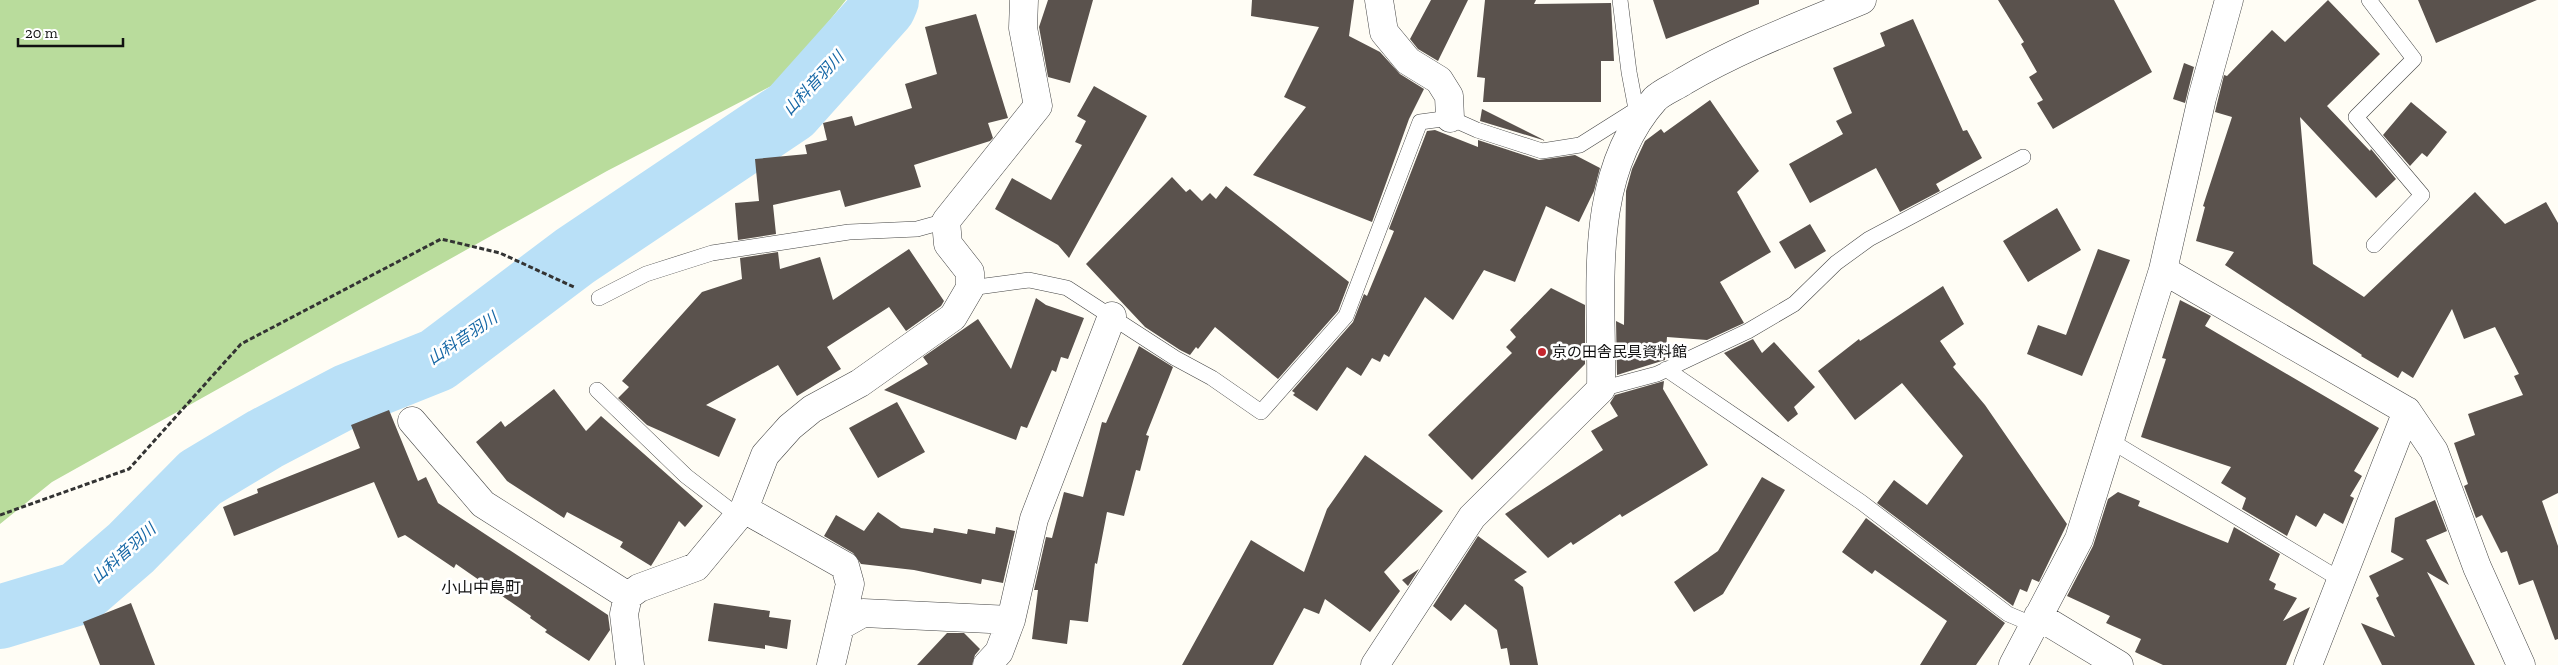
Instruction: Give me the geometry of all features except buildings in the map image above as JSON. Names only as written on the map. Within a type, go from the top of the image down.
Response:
[{"type":"street","points":[[630,665],[624,614],[628,596],[639,588],[696,567],[741,513],[766,455],[790,427],[812,409],[860,382],[953,318],[970,288],[970,272],[948,244],[946,221],[1038,106],[1022,28],[1024,0]]},
{"type":"street","points":[[1379,0],[1384,32],[1408,61],[1439,80],[1449,96],[1450,118]]},
{"type":"street","points":[[1375,665],[1472,516],[1601,389],[1600,292],[1602,232],[1609,187],[1628,139],[1646,104],[1716,62],[1862,0]]},
{"type":"street","points":[[2013,665],[2080,539],[2162,270],[2202,98],[2229,0]]},
{"type":"street","points":[[2162,270],[2407,411],[2434,451],[2477,567],[2522,665]]},
{"type":"street","points":[[987,665],[999,652],[1011,620],[1034,518],[1112,316]]},
{"type":"street","points":[[2308,665],[2407,411]]},
{"type":"street","points":[[412,421],[482,504],[628,596]]},
{"type":"street","points":[[741,513],[845,566],[850,584],[832,665]]},
{"type":"street","points":[[840,626],[864,613],[1011,620]]},
{"type":"street","points":[[2036,621],[2119,665]]},
{"type":"lane","points":[[970,288],[1029,280],[1067,288],[1175,358],[1212,378],[1260,412],[1346,316],[1420,122],[1450,118],[1477,130],[1542,151],[1580,145],[1646,104],[1628,72],[1620,0]]},
{"type":"lane","points":[[2369,0],[2414,60],[2356,117],[2422,194],[2374,245]]},
{"type":"lane","points":[[1601,389],[1666,369],[1748,331],[1794,304],[1836,263],[1869,239],[2023,158]]},
{"type":"lane","points":[[599,298],[646,274],[712,253],[849,232],[917,229],[946,221]]},
{"type":"lane","points":[[1666,369],[1861,502],[2008,614],[2036,621]]},
{"type":"lane","points":[[597,390],[686,476],[741,513]]},
{"type":"lane","points":[[2111,441],[2341,580]]},
{"type":"path","points":[[0,515],[129,469],[241,344],[442,239],[500,253],[599,298]]},
{"type":"green space","points":[[0,0],[846,0],[781,81],[607,171],[52,482],[0,524]]},
{"type":"waterway","name":"山科音羽川","points":[[0,617],[79,593],[131,548],[200,478],[265,439],[347,396],[437,360],[575,256],[791,111],[884,7],[887,0]]},
{"type":"place","name":"京の田舎民具資料館","points":[[1542,352]]},
{"type":"district","name":"小山中島町","points":[[481,587]]}]
